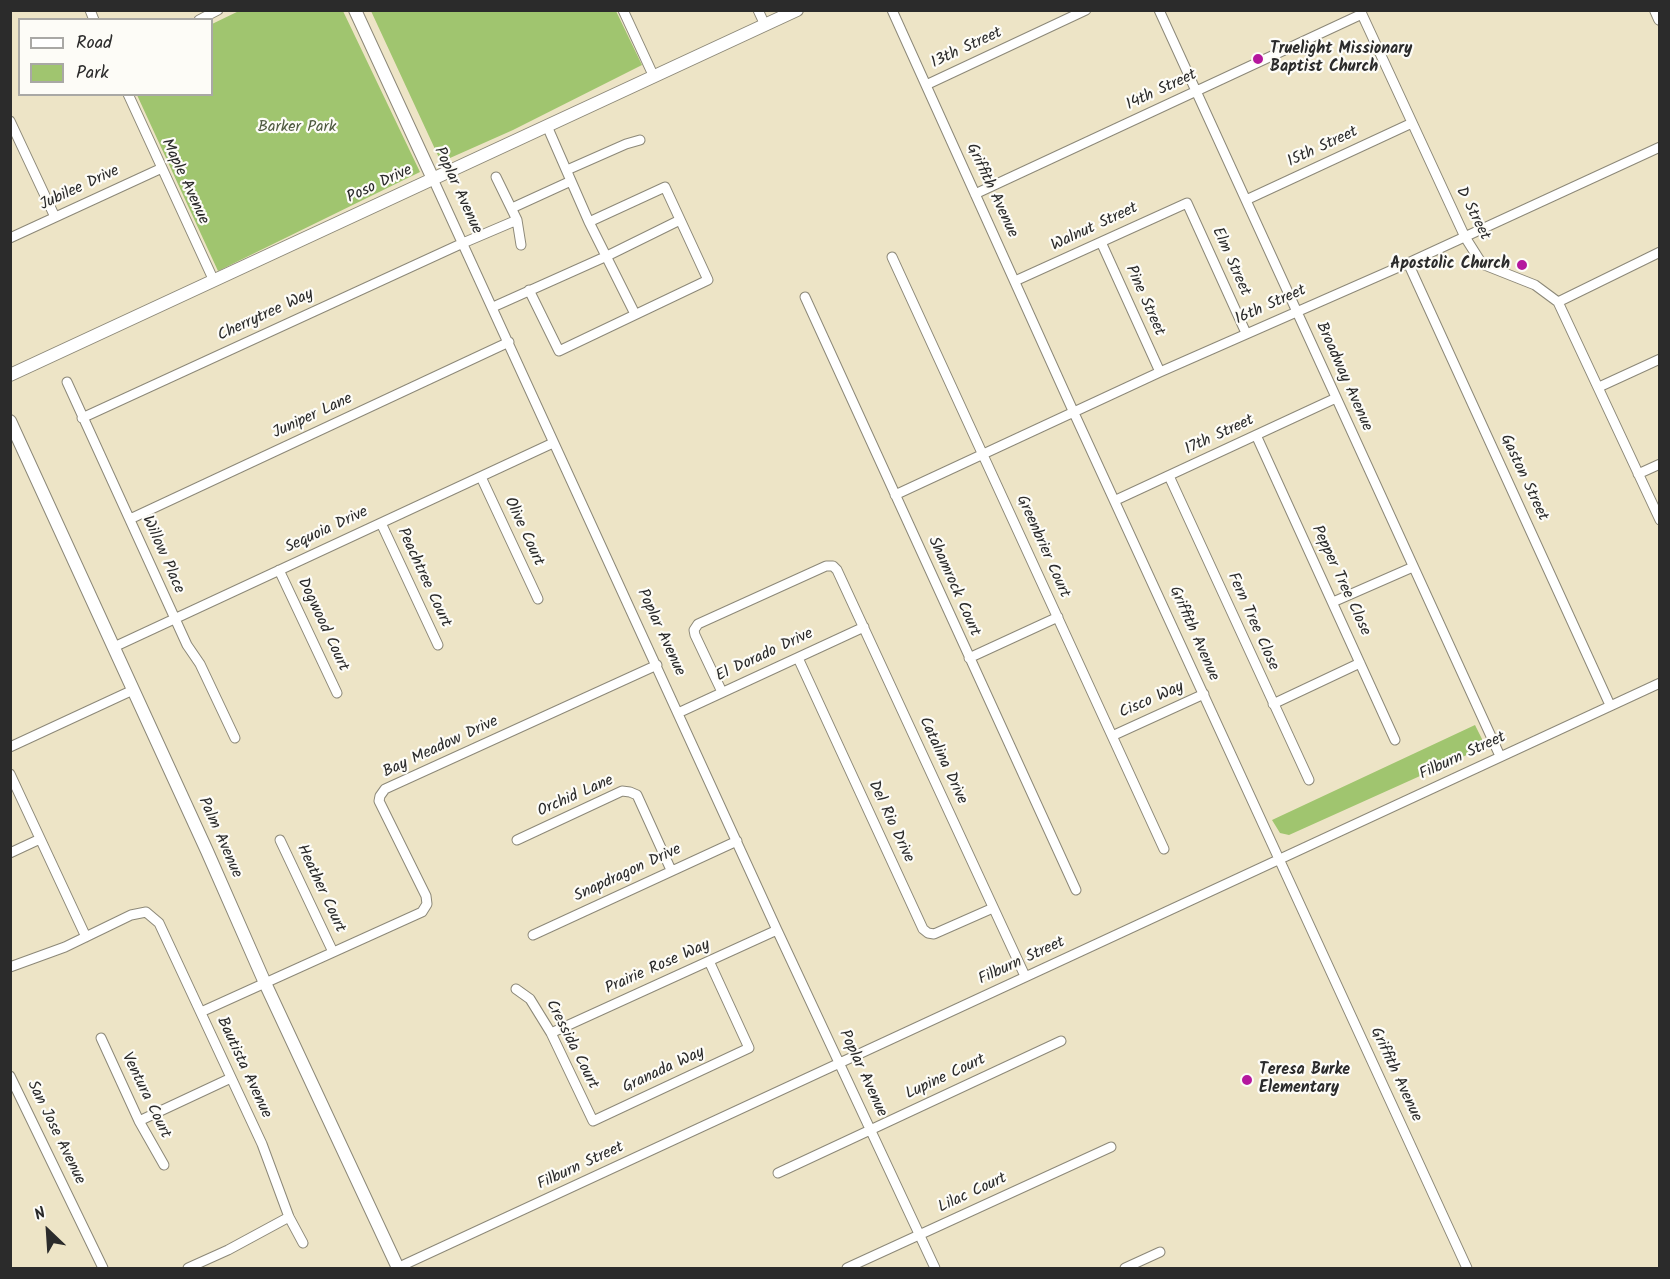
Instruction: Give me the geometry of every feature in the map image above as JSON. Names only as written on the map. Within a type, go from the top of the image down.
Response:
[{"type":"main road","name":"Poplar Avenue","points":[[355,10],[433,179]]},
{"type":"main road","name":"Poso Drive","points":[[10,375],[797,10]]},
{"type":"main road","points":[[1656,10],[1659,19]]},
{"type":"main road","name":"Palm Avenue","points":[[10,422],[265,983],[398,1268]]},
{"type":"street","points":[[203,18],[218,10]]},
{"type":"street","points":[[623,10],[654,77]]},
{"type":"street","points":[[759,10],[765,25]]},
{"type":"street","name":"Griffith Avenue","points":[[892,10],[1467,1269]]},
{"type":"street","name":"13th Street","points":[[926,85],[1086,10]]},
{"type":"street","name":"Broadway Avenue","points":[[1159,10],[1500,756]]},
{"type":"street","name":"14th Street","points":[[975,194],[1196,92],[1361,12]]},
{"type":"street","name":"D Street","points":[[1361,12],[1466,237],[1482,264],[1536,285],[1558,302],[1659,520]]},
{"type":"street","name":"Maple Avenue","points":[[129,96],[213,281]]},
{"type":"street","points":[[10,121],[55,217]]},
{"type":"street","name":"15th Street","points":[[1246,200],[1412,123]]},
{"type":"street","points":[[548,126],[589,222],[635,314]]},
{"type":"street","points":[[567,170],[640,140]]},
{"type":"street","name":"16th Street","points":[[895,495],[1160,372],[1466,237],[1659,147]]},
{"type":"street","name":"Jubilee Drive","points":[[10,238],[162,168]]},
{"type":"street","points":[[496,177],[517,220],[521,245]]},
{"type":"street","name":"Poplar Avenue","points":[[433,179],[935,1269]]},
{"type":"street","points":[[512,208],[571,181]]},
{"type":"street","points":[[529,290],[559,351],[708,280],[665,187],[589,222]]},
{"type":"street","name":"Walnut Street","points":[[1015,281],[1187,202]]},
{"type":"street","name":"Elm Street","points":[[1187,202],[1246,333]]},
{"type":"street","name":"Cherrytree Way","points":[[82,418],[517,220]]},
{"type":"street","points":[[493,307],[607,256],[680,220]]},
{"type":"street","name":"Pine Street","points":[[1101,242],[1160,372]]},
{"type":"street","points":[[1558,302],[1659,252]]},
{"type":"street","name":"Greenbrier Court","points":[[892,257],[1164,849]]},
{"type":"street","name":"Gaston Street","points":[[1408,263],[1610,705]]},
{"type":"street","name":"Shamrock Court","points":[[805,297],[1076,890]]},
{"type":"street","name":"Juniper Lane","points":[[130,519],[508,342]]},
{"type":"street","points":[[1599,387],[1659,359]]},
{"type":"street","name":"Willow Place","points":[[66,382],[187,645],[200,664],[234,738]]},
{"type":"street","name":"17th Street","points":[[1116,500],[1336,398]]},
{"type":"street","name":"Pepper Tree Close","points":[[1256,435],[1395,740]]},
{"type":"street","name":"Sequoia Drive","points":[[114,647],[554,443]]},
{"type":"street","points":[[1638,474],[1659,464]]},
{"type":"street","name":"Fern Tree Close","points":[[1169,476],[1309,780]]},
{"type":"street","name":"Olive Court","points":[[481,477],[538,599]]},
{"type":"street","name":"Peachtree Court","points":[[381,523],[438,645]]},
{"type":"street","name":"Catalina Drive","points":[[722,692],[695,635],[694,630],[698,624],[826,566],[833,566],[864,627],[1025,976]]},
{"type":"street","points":[[1333,602],[1413,567]]},
{"type":"street","name":"Dogwood Court","points":[[279,570],[337,693]]},
{"type":"street","points":[[969,658],[1058,617]]},
{"type":"street","name":"El Dorado Drive","points":[[678,713],[864,627]]},
{"type":"street","name":"Del Rio Drive","points":[[798,658],[923,929],[934,934],[993,908]]},
{"type":"street","points":[[1273,704],[1360,663]]},
{"type":"street","name":"Bay Meadow Drive","points":[[201,1012],[422,912],[427,904],[426,896],[379,801],[385,789],[657,665]]},
{"type":"street","name":"Filburn Street","points":[[398,1268],[1659,683]]},
{"type":"street","points":[[10,747],[133,690]]},
{"type":"street","name":"Cisco Way","points":[[1112,736],[1204,694]]},
{"type":"street","points":[[10,774],[86,937],[10,967]]},
{"type":"street","name":"Orchid Lane","points":[[517,840],[622,790],[637,795],[671,870]]},
{"type":"street","points":[[10,853],[40,839]]},
{"type":"street","name":"Heather Court","points":[[280,840],[333,952]]},
{"type":"street","name":"Snapdragon Drive","points":[[533,935],[737,841]]},
{"type":"street","name":"Bautista Avenue","points":[[86,937],[131,915],[146,912],[159,923],[270,1162],[289,1217],[303,1243]]},
{"type":"street","name":"Prairie Rose Way","points":[[551,1033],[777,930]]},
{"type":"street","name":"Granada Way","points":[[592,1121],[749,1048],[709,961]]},
{"type":"street","name":"Cressida Court","points":[[516,989],[535,1005],[551,1033],[592,1121]]},
{"type":"street","name":"Ventura Court","points":[[101,1038],[138,1121],[164,1165]]},
{"type":"street","name":"Lupine Court","points":[[778,1173],[1061,1041]]},
{"type":"street","name":"San Jose Avenue","points":[[10,1076],[103,1269]]},
{"type":"street","points":[[138,1121],[231,1078]]},
{"type":"street","name":"Lilac Court","points":[[848,1269],[1111,1147]]},
{"type":"street","points":[[188,1269],[289,1217]]},
{"type":"street","points":[[1125,1269],[1160,1252]]},
{"type":"green space","name":"Barker Park","points":[[241,10],[343,11],[420,172],[218,271],[137,96],[213,96],[213,24]]},
{"type":"green space","points":[[371,11],[616,11],[642,65],[513,130],[441,162]]},
{"type":"green space","points":[[1475,725],[1482,739],[1480,749],[1289,835],[1280,833],[1272,820]]},
{"type":"place","name":"Truelight Missionary Baptist Church","points":[[1258,59]]},
{"type":"place","name":"Apostolic Church","points":[[1522,265]]},
{"type":"place","name":"Teresa Burke Elementary","points":[[1247,1080]]}]
